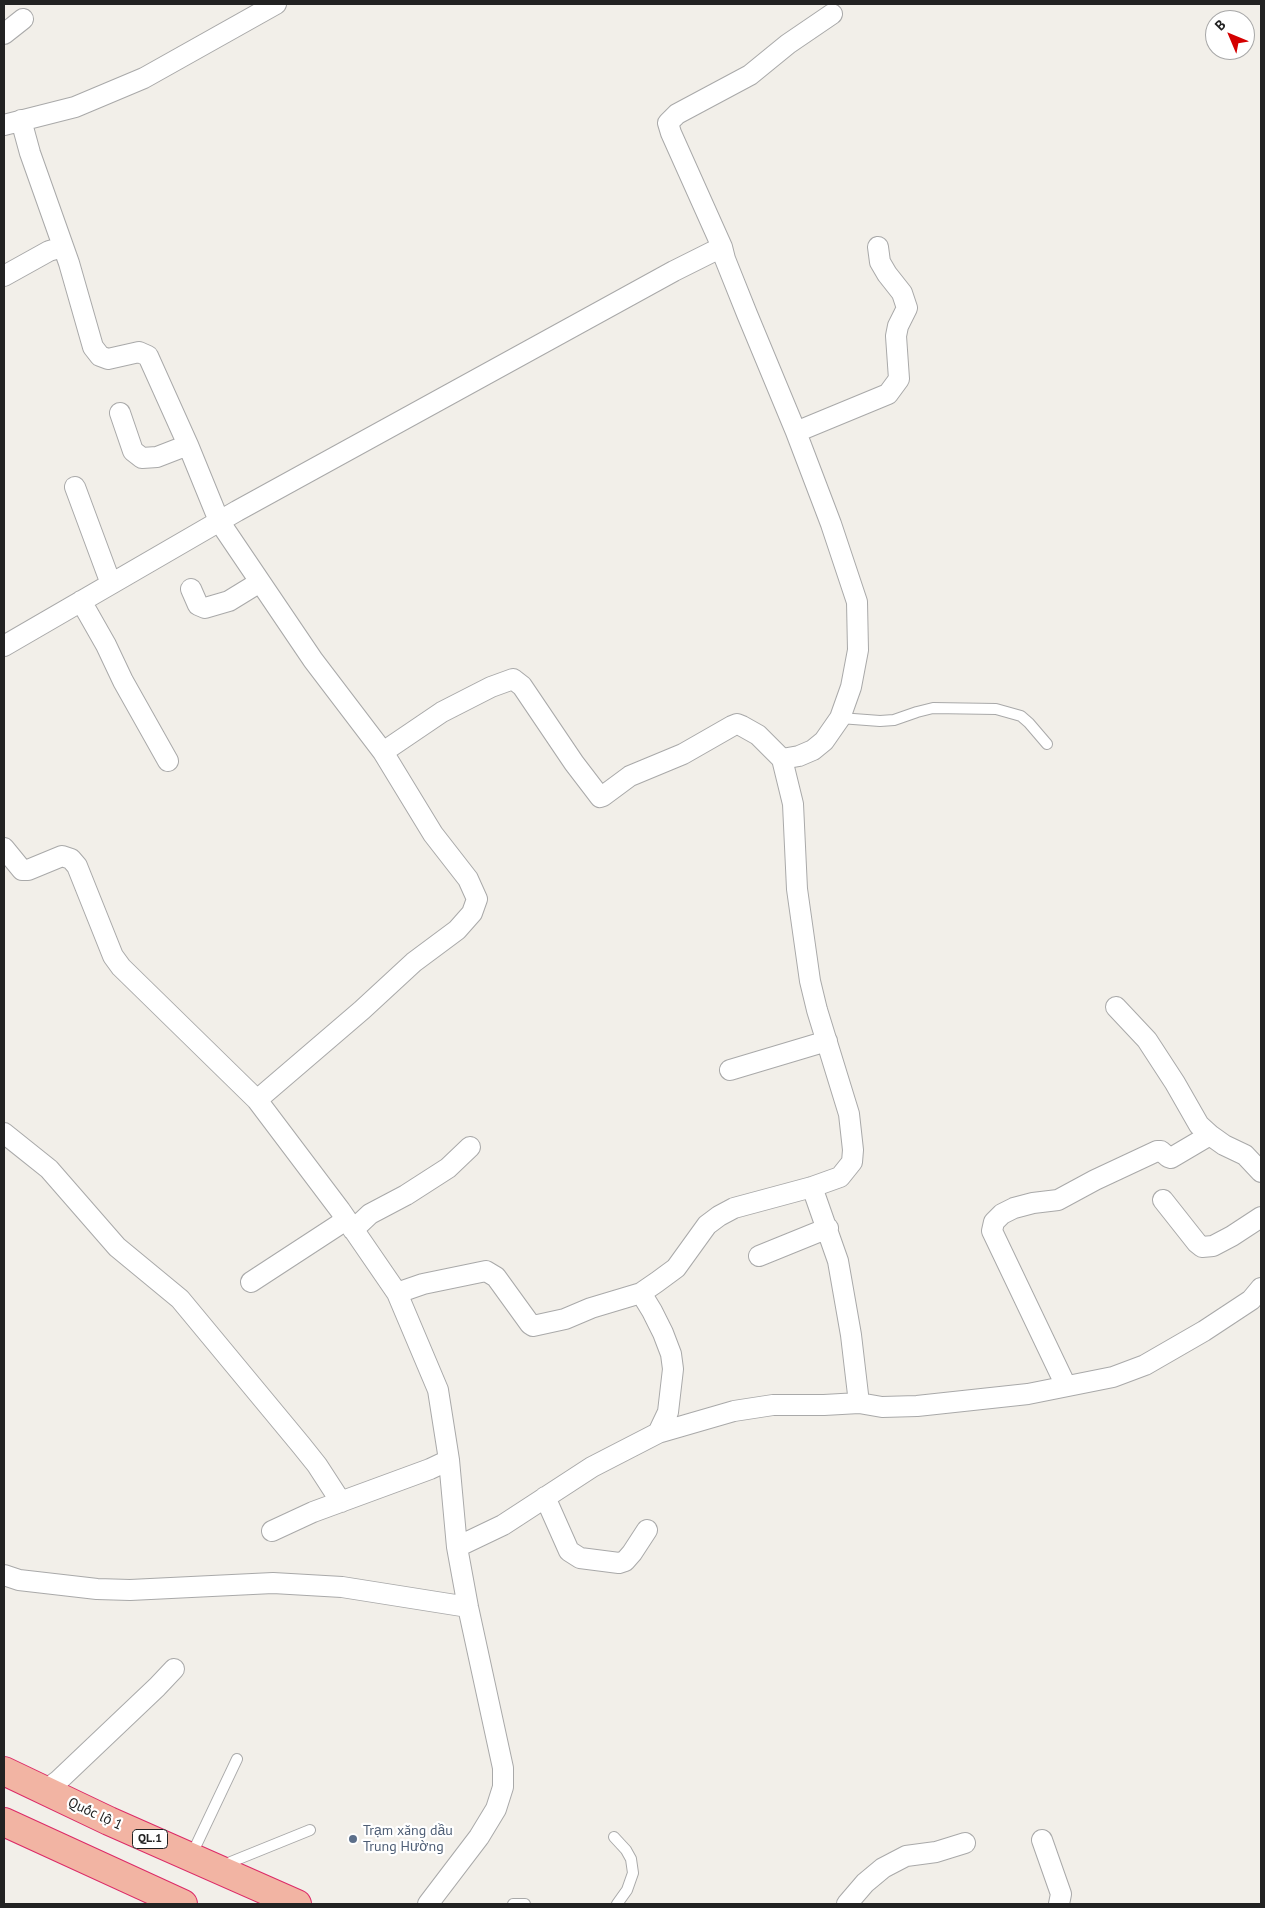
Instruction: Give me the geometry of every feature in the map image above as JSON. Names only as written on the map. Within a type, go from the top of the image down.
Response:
[{"type":"highway","name":"Quốc lộ 1","points":[[4,1772],[297,1904]]},
{"type":"highway","points":[[4,1822],[183,1904]]},
{"type":"street","points":[[257,1100],[362,1010],[414,962],[457,930],[472,913],[477,899],[468,879],[433,834],[383,752],[313,660],[219,521],[188,445],[148,356],[139,352],[108,359],[100,356],[93,347],[63,247],[30,154],[12,123],[75,106],[144,78],[276,4]]},
{"type":"street","points":[[782,760],[814,750],[824,741],[840,718],[851,687],[858,650],[856,602],[831,524],[796,432],[722,247],[668,123],[677,114],[750,75],[788,44],[832,14]]},
{"type":"street","points":[[4,34],[23,19]]},
{"type":"street","points":[[4,276],[49,251],[63,247]]},
{"type":"street","points":[[4,646],[219,521],[665,275],[722,247]]},
{"type":"street","points":[[796,432],[888,394],[899,379],[896,336],[898,326],[907,308],[902,293],[880,262],[878,247]]},
{"type":"street","points":[[120,413],[133,451],[142,458],[157,458],[188,445]]},
{"type":"street","points":[[75,487],[111,584]]},
{"type":"street","points":[[191,589],[198,605],[205,608],[229,600],[260,582]]},
{"type":"street","points":[[81,601],[106,645],[123,682],[168,761]]},
{"type":"street","points":[[383,752],[442,712],[491,687],[513,679],[522,686],[574,763],[600,797],[630,776],[683,754],[737,724],[758,735],[782,760],[793,804],[797,889],[810,981],[826,1041],[841,1082],[849,1114],[853,1150],[852,1162],[840,1177],[812,1187],[734,1208],[707,1225],[676,1268],[641,1293],[591,1308],[566,1319],[535,1327],[530,1324],[496,1277],[486,1271],[423,1284],[397,1293]]},
{"type":"street","points":[[4,848],[22,870],[28,870],[62,856],[71,858],[77,866],[113,956],[257,1100],[397,1293],[438,1390],[449,1460],[457,1547],[503,1768],[503,1788],[496,1809],[479,1837],[428,1904]]},
{"type":"street","points":[[1116,1007],[1147,1040],[1199,1124],[1224,1145],[1245,1155],[1261,1172]]},
{"type":"street","points":[[730,1070],[826,1041]]},
{"type":"street","points":[[4,1134],[50,1169],[117,1247],[180,1299],[317,1465],[341,1502]]},
{"type":"street","points":[[1066,1386],[992,1231],[994,1222],[1002,1214],[1014,1208],[1033,1203],[1058,1200],[1095,1180],[1157,1151],[1161,1151],[1171,1158],[1210,1135]]},
{"type":"street","points":[[251,1282],[349,1225],[406,1195],[448,1168],[470,1147]]},
{"type":"street","points":[[812,1187],[828,1228],[838,1261],[851,1335],[859,1402]]},
{"type":"street","points":[[1163,1200],[1202,1247],[1213,1246],[1261,1217]]},
{"type":"street","points":[[759,1256],[828,1228]]},
{"type":"street","points":[[641,1293],[663,1334],[671,1354],[673,1369],[668,1412],[658,1433]]},
{"type":"street","points":[[457,1547],[503,1525],[617,1452],[658,1433],[734,1411],[773,1405],[824,1405],[859,1402],[882,1407],[917,1406],[1028,1394],[1113,1377],[1145,1365],[1258,1297]]},
{"type":"street","points":[[272,1531],[313,1512],[430,1469],[449,1460]]},
{"type":"street","points":[[545,1497],[569,1551],[580,1558],[619,1563],[624,1561],[632,1553],[647,1530]]},
{"type":"street","points":[[4,1575],[19,1580],[97,1589],[130,1590],[272,1583],[342,1587],[468,1607]]},
{"type":"street","points":[[44,1790],[58,1781],[157,1688],[174,1668]]},
{"type":"street","points":[[1042,1840],[1061,1894],[1059,1904]]},
{"type":"street","points":[[847,1904],[865,1883],[883,1868],[906,1856],[936,1852],[964,1843]]},
{"type":"lane","points":[[840,718],[880,721],[894,720],[933,708],[996,709],[1021,716],[1048,744]]},
{"type":"lane","points":[[190,1857],[237,1759]]},
{"type":"lane","points":[[216,1868],[310,1830]]},
{"type":"lane","points":[[614,1838],[626,1850],[631,1859],[633,1873],[627,1890],[617,1904]]},
{"type":"lane","points":[[514,1904],[525,1904]]},
{"type":"place","name":"Trạm xăng dầu Trung Hường","points":[[353,1839]]}]
